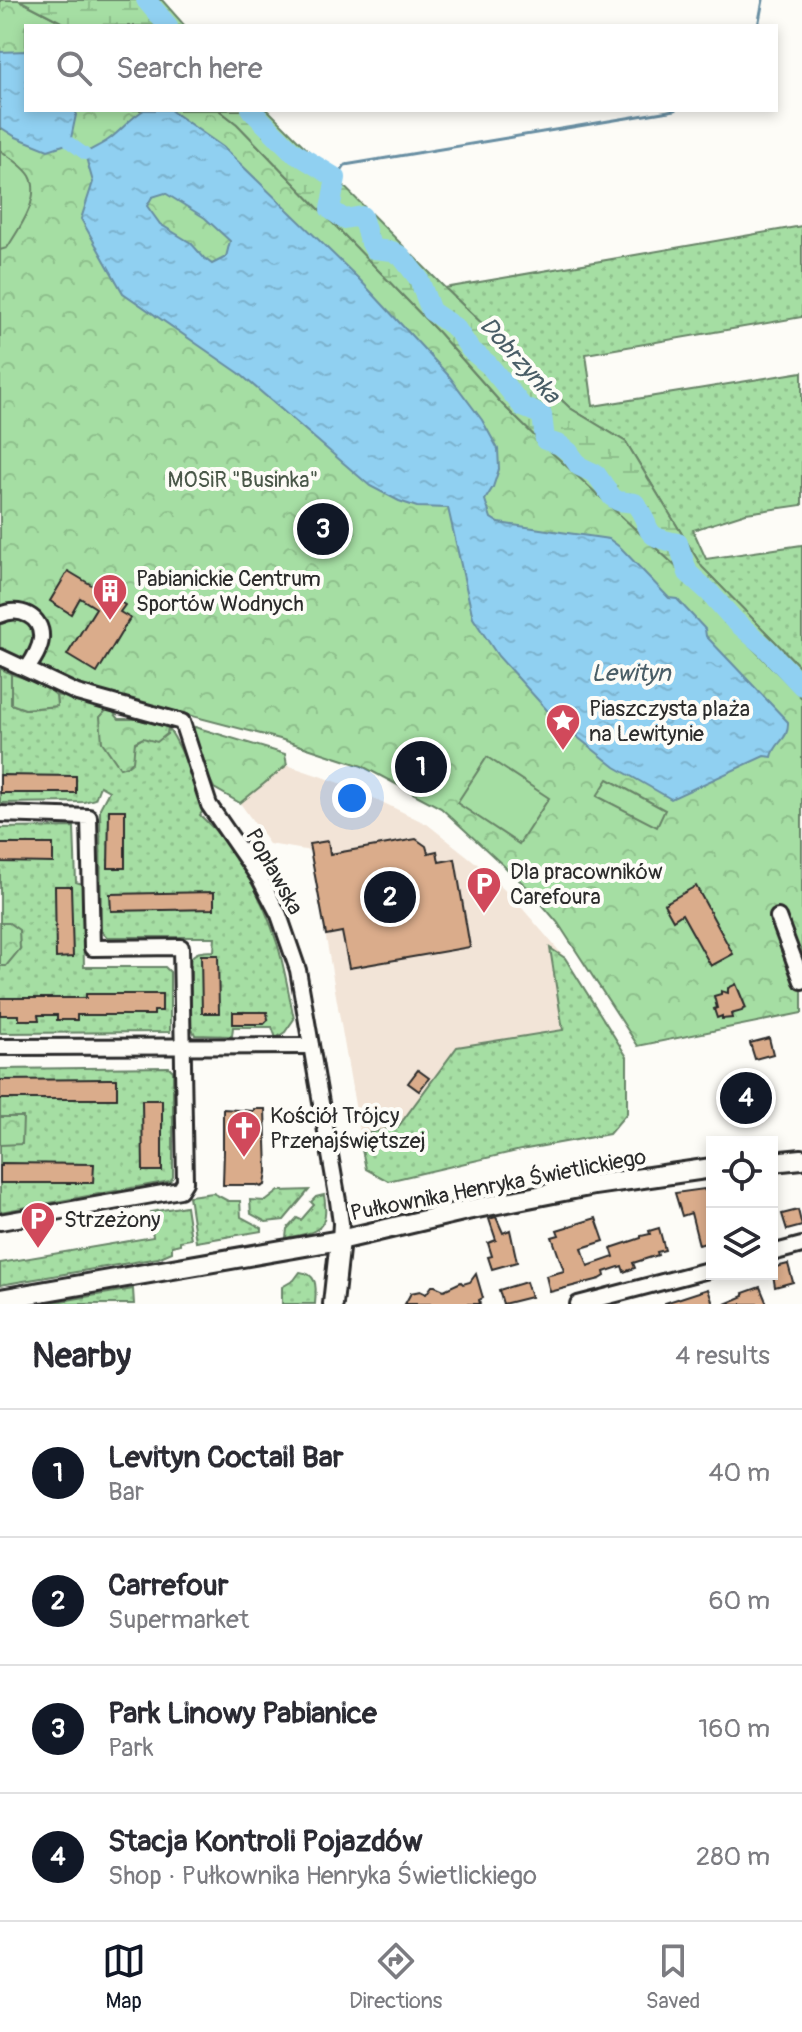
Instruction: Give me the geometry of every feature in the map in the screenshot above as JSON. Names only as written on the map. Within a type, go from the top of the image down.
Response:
[{"type":"street","points":[[0,615],[24,612],[39,625],[39,648],[27,669]]},
{"type":"street","name":"Popławska","points":[[0,657],[77,693],[182,722],[209,805],[254,870],[279,915],[298,970],[338,1201],[340,1240]]},
{"type":"street","points":[[0,814],[89,817],[92,948],[181,947],[185,1182],[180,1190],[0,1222]]},
{"type":"street","points":[[778,917],[802,981]]},
{"type":"street","points":[[0,1047],[311,1046]]},
{"type":"street","points":[[778,1161],[802,1159]]},
{"type":"street","name":"Pułkownika Henryka Świetlickiego","points":[[0,1299],[340,1240],[594,1185],[706,1169]]},
{"type":"street","points":[[333,1304],[340,1240]]},
{"type":"street","points":[[778,1251],[802,1245]]},
{"type":"street","points":[[578,1304],[706,1271]]},
{"type":"shaded area","points":[[287,765],[349,786],[427,824],[475,862],[516,901],[566,959],[627,1057],[627,1113],[609,1134],[521,1150],[388,1181],[366,1169],[311,851],[269,844],[240,803]]},
{"type":"green space","name":"MOSiR \"Businka\"","points":[[0,0],[19,0],[65,24],[24,24],[24,112],[222,112],[237,124],[438,332],[502,404],[692,581],[802,698],[802,1013],[638,1046],[558,923],[529,889],[441,808],[362,766],[280,739],[77,686],[0,653]]},
{"type":"green space","points":[[19,0],[162,0],[183,24],[65,24]]},
{"type":"green space","points":[[222,112],[270,112],[570,408],[626,442],[702,567],[802,669],[802,698],[692,581],[502,404],[438,332],[237,124]]},
{"type":"green space","points":[[0,150],[30,176],[33,194],[17,232],[7,248],[0,250]]},
{"type":"green space","points":[[802,226],[802,317],[586,354],[593,406],[802,372],[802,505],[746,513],[693,530],[706,559],[802,545],[802,669],[702,567],[626,442],[570,408],[445,288]]},
{"type":"green space","points":[[0,668],[11,674],[11,704],[25,709],[57,706],[56,695],[109,707],[135,743],[143,738],[167,734],[168,727],[188,764],[201,804],[206,807],[200,815],[226,843],[248,876],[272,928],[294,1019],[285,1032],[276,1038],[272,1027],[233,1027],[232,1036],[195,1035],[191,1026],[191,965],[188,964],[195,954],[214,951],[215,937],[107,937],[101,931],[100,808],[109,791],[100,786],[95,799],[84,802],[0,803]]},
{"type":"green space","points":[[11,674],[51,691],[56,695],[57,706],[25,709],[11,704]]},
{"type":"green space","points":[[109,707],[119,719],[137,719],[168,727],[167,734],[157,742],[143,738],[135,742],[133,761],[120,768],[102,742],[100,717]]},
{"type":"green space","points":[[195,727],[285,754],[287,765],[240,803],[214,788],[196,751],[192,731]]},
{"type":"green space","points":[[487,757],[549,798],[519,844],[457,803]]},
{"type":"green space","points":[[608,779],[665,810],[657,827],[597,796]]},
{"type":"green space","points":[[74,827],[76,882],[82,884],[84,967],[165,967],[170,972],[170,1032],[0,1033],[0,828]]},
{"type":"green space","points":[[0,923],[9,923],[19,930],[20,949],[6,966],[0,966]]},
{"type":"green space","points":[[550,948],[565,958],[627,1057],[627,1113],[609,1134],[521,1150],[388,1181],[366,1169],[359,1135],[398,1127],[457,1047],[563,1030]]},
{"type":"green space","points":[[169,1067],[173,1071],[173,1177],[170,1181],[0,1212],[0,1069]]},
{"type":"green space","points":[[0,1117],[23,1117],[22,1144],[0,1145]]},
{"type":"green space","points":[[309,1190],[284,1220],[266,1222],[251,1214],[250,1200],[266,1201],[279,1191]]},
{"type":"green space","points":[[213,1193],[228,1201],[240,1201],[241,1217],[262,1228],[262,1231],[196,1242],[189,1196]]},
{"type":"green space","points":[[324,1195],[325,1216],[319,1228],[286,1238],[287,1229],[297,1218],[301,1220],[314,1205],[311,1202],[316,1197]]},
{"type":"green space","points":[[186,1206],[191,1239],[180,1241],[180,1244],[172,1246],[172,1252],[158,1258],[0,1285],[0,1263],[153,1237],[150,1212]]},
{"type":"green space","points":[[300,1272],[313,1279],[315,1304],[282,1304],[282,1287]]},
{"type":"green space","points":[[133,1289],[134,1304],[43,1304]]},
{"type":"water","points":[[24,51],[24,112],[77,112],[70,143],[48,150],[0,127],[0,52]]},
{"type":"water","name":"Lewityn","points":[[141,112],[173,112],[223,147],[359,279],[449,376],[482,420],[498,449],[499,469],[485,500],[491,518],[499,523],[609,539],[621,548],[669,598],[677,599],[705,629],[706,636],[788,722],[786,733],[772,757],[764,756],[671,799],[615,767],[556,720],[498,656],[473,618],[448,508],[417,507],[370,486],[239,373],[123,293],[81,219],[93,182],[85,154],[113,136]],"holes":[[[165,193],[205,218],[230,241],[226,257],[212,264],[191,243],[160,224],[147,206],[152,197]]]},
{"type":"building","name":"Pabianickie Centrum Sportów Wodnych","points":[[68,571],[125,605],[120,612],[130,618],[97,673],[67,655],[96,608],[80,598],[71,614],[50,601]]},
{"type":"building","points":[[0,775],[76,776],[76,793],[0,793]]},
{"type":"building","points":[[109,810],[125,810],[125,868],[108,868]]},
{"type":"building","points":[[416,839],[426,846],[428,853],[437,851],[439,862],[455,859],[470,947],[349,968],[342,932],[326,935],[309,844],[328,841],[330,854]]},
{"type":"building","points":[[0,844],[53,844],[53,863],[0,862]]},
{"type":"building","points":[[55,886],[71,886],[73,957],[56,958]]},
{"type":"building","points":[[696,886],[733,954],[711,966],[682,914],[673,920],[664,904]]},
{"type":"building","points":[[214,892],[214,909],[111,911],[110,894]]},
{"type":"building","points":[[201,955],[218,955],[219,1013],[202,1013]]},
{"type":"building","points":[[736,984],[746,1008],[731,1014],[732,1018],[717,1018],[714,996],[721,994],[721,991],[728,993],[728,988]]},
{"type":"building","points":[[86,994],[162,994],[162,1011],[154,1011],[154,1015],[77,1015],[77,1020],[57,1020],[57,1015],[38,1015],[39,1020],[19,1020],[19,1015],[0,1015],[0,998],[86,998]]},
{"type":"building","points":[[233,1012],[267,1012],[268,1020],[264,1024],[233,1024]]},
{"type":"building","points":[[769,1038],[773,1054],[755,1059],[750,1043]]},
{"type":"building","points":[[418,1070],[429,1078],[419,1091],[408,1083]]},
{"type":"building","points":[[117,1079],[117,1099],[0,1099],[0,1080]]},
{"type":"building","points":[[754,1088],[758,1103],[737,1108],[733,1093]]},
{"type":"building","points":[[142,1100],[162,1100],[162,1171],[143,1171]]},
{"type":"building","name":"Kościół Trójcy Przenajświętszej","points":[[223,1109],[265,1109],[265,1185],[223,1185]]},
{"type":"building","points":[[2,1163],[94,1164],[93,1183],[0,1183]]},
{"type":"building","points":[[706,1191],[706,1243],[699,1245],[691,1213],[682,1216],[675,1193]]},
{"type":"building","points":[[798,1210],[802,1226],[787,1230],[782,1214]]},
{"type":"building","points":[[496,1217],[503,1233],[510,1230],[517,1262],[492,1269],[488,1243],[496,1240],[489,1219]]},
{"type":"building","points":[[596,1218],[604,1241],[582,1248],[588,1266],[614,1257],[611,1248],[659,1228],[665,1250],[633,1263],[635,1268],[624,1272],[622,1266],[604,1272],[605,1276],[600,1279],[550,1292],[546,1276],[564,1271],[552,1237],[559,1235],[557,1230]]},
{"type":"building","points":[[788,1264],[793,1282],[775,1287],[778,1266]]},
{"type":"building","points":[[476,1274],[483,1298],[479,1300],[480,1304],[405,1304],[411,1293],[420,1291],[426,1294],[432,1286],[444,1290],[461,1282],[470,1282]]},
{"type":"building","points":[[526,1282],[531,1297],[503,1304],[499,1290]]},
{"type":"building","points":[[760,1287],[767,1304],[725,1304],[744,1296],[743,1293]]},
{"type":"building","points":[[708,1289],[713,1304],[665,1304],[665,1303]]},
{"type":"waterway","name":"Dobrzynka","points":[[146,0],[166,24]]},
{"type":"waterway","points":[[758,24],[763,0]]},
{"type":"waterway","name":"Dobrzynka","points":[[253,112],[292,151],[336,178],[330,209],[344,219],[362,216],[374,249],[392,251],[401,256],[419,279],[431,311],[456,328],[470,349],[489,365],[523,407],[542,415],[545,440],[560,445],[579,466],[596,474],[612,497],[635,503],[652,534],[678,543],[688,573],[802,686]]},
{"type":"waterway","points":[[336,178],[345,165],[663,112]]},
{"type":"waterway","points":[[70,143],[85,154]]},
{"type":"place","name":"Park Linowy Pabianice","points":[[323,529]]},
{"type":"place","name":"Pabianickie Centrum Sportów Wodnych","points":[[110,622]]},
{"type":"place","name":"Piaszczysta plaża na Lewitynie","points":[[563,752]]},
{"type":"place","name":"Levityn Coctail Bar","points":[[421,767]]},
{"type":"place","name":"Carrefour","points":[[390,897]]},
{"type":"place","name":"Dla pracowników Carefoura","points":[[484,915]]},
{"type":"place","name":"Stacja Kontroli Pojazdów","points":[[746,1098]]},
{"type":"place","name":"Kościół Trójcy Przenajświętszej","points":[[244,1159]]},
{"type":"place","name":"Strzeżony","points":[[38,1250]]}]
